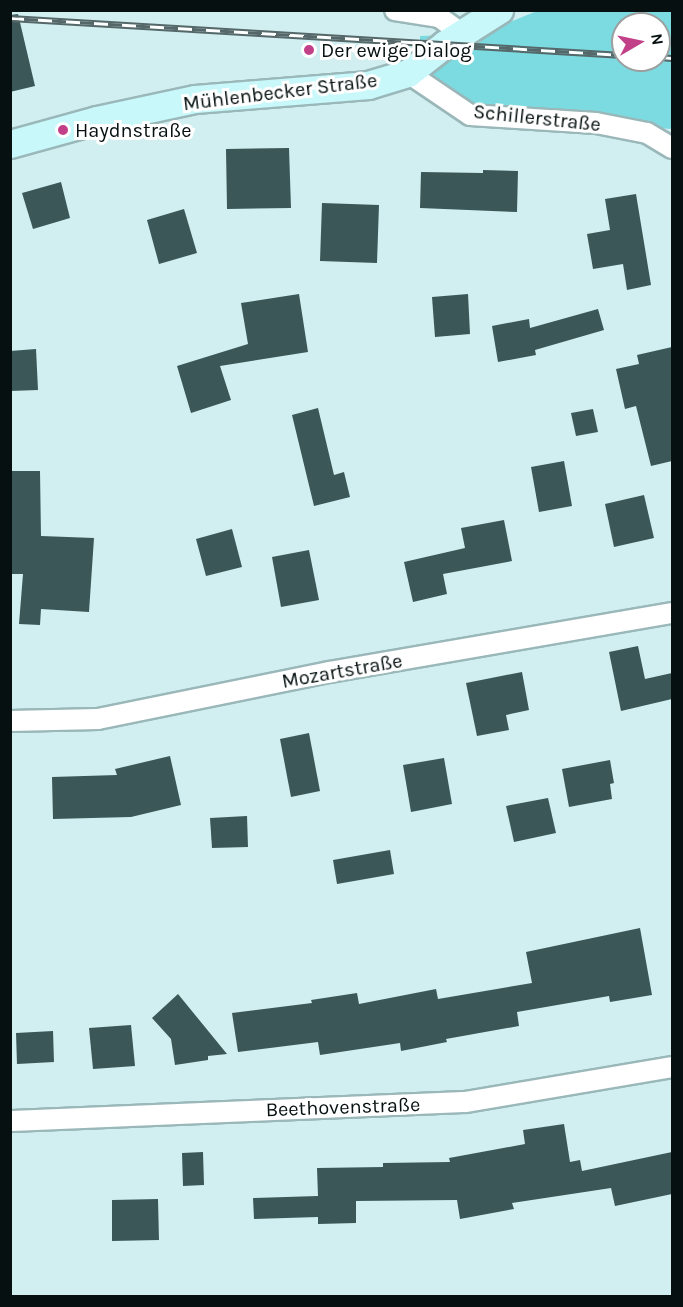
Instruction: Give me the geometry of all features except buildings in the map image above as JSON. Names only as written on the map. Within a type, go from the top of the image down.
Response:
[{"type":"main road","name":"Mühlenbecker Straße","points":[[10,144],[97,120],[195,99],[368,85],[408,73],[461,33],[499,10]]},
{"type":"street","points":[[395,10],[439,17],[461,33]]},
{"type":"street","name":"Schillerstraße","points":[[408,73],[470,115],[596,123],[647,133],[672,148]]},
{"type":"street","name":"Mozartstraße","points":[[10,721],[98,719],[330,672],[672,613]]},
{"type":"street","name":"Beethovenstraße","points":[[10,1121],[465,1102],[672,1067]]},
{"type":"shaded area","points":[[537,11],[672,11],[672,129],[470,115],[419,82],[420,36],[480,34]]},
{"type":"railway","points":[[10,18],[611,54]]},
{"type":"place","name":"Der ewige Dialog","points":[[309,50]]},
{"type":"place","name":"Haydnstraße","points":[[63,130]]}]
